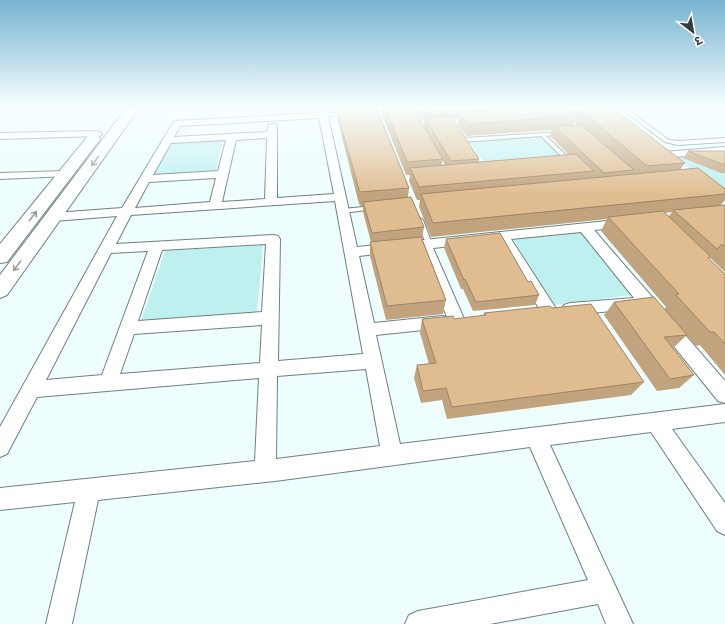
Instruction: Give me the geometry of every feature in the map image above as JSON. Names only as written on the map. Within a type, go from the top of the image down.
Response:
[{"type":"street","points":[[0,258],[95,136]]},
{"type":"street","points":[[0,290],[113,136]]},
{"type":"street","points":[[0,447],[126,212],[170,136]]},
{"type":"street","points":[[168,140],[249,136]]},
{"type":"street","points":[[271,136],[271,202]]},
{"type":"street","points":[[327,136],[392,455]]},
{"type":"street","points":[[215,206],[232,137]]},
{"type":"street","points":[[674,164],[659,152],[725,150]]},
{"type":"street","points":[[0,176],[65,174]]},
{"type":"street","points":[[145,179],[223,174]]},
{"type":"street","points":[[54,217],[271,202],[342,204]]},
{"type":"street","points":[[352,252],[639,221]]},
{"type":"street","points":[[584,227],[725,395]]},
{"type":"street","points":[[502,236],[541,312],[646,301]]},
{"type":"street","points":[[106,249],[273,239],[265,471]]},
{"type":"street","points":[[367,330],[465,320],[427,244]]},
{"type":"street","points":[[108,383],[157,246]]},
{"type":"street","points":[[128,328],[270,318]]},
{"type":"street","points":[[31,389],[373,361]]},
{"type":"street","points":[[0,499],[265,471],[725,413]]},
{"type":"street","points":[[656,422],[725,523]]},
{"type":"street","points":[[536,437],[620,624]]},
{"type":"street","points":[[59,624],[89,490]]},
{"type":"street","points":[[418,624],[605,590]]},
{"type":"lane","points":[[460,136],[467,146]]},
{"type":"lane","points":[[463,140],[514,136]]},
{"type":"lane","points":[[544,136],[577,168]]},
{"type":"lane","points":[[660,136],[667,141],[678,143],[725,140]]},
{"type":"lane","points":[[565,164],[572,164]]},
{"type":"lane","points":[[342,204],[382,207]]},
{"type":"lane","points":[[416,211],[427,244]]},
{"type":"shaded area","points":[[541,136],[566,162],[489,169],[469,141]]},
{"type":"shaded area","points":[[223,139],[216,170],[154,175],[171,142]]},
{"type":"shaded area","points":[[725,153],[725,196],[675,157]]},
{"type":"shaded area","points":[[581,232],[631,295],[554,305],[513,239]]},
{"type":"shaded area","points":[[263,245],[257,313],[141,321],[165,251]]},
{"type":"building","points":[[344,136],[388,136],[409,188],[361,192],[359,190]]},
{"type":"building","points":[[397,136],[429,136],[443,159],[407,162]]},
{"type":"building","points":[[436,136],[464,136],[479,159],[451,161]]},
{"type":"building","points":[[565,136],[594,136],[634,170],[604,173]]},
{"type":"building","points":[[612,136],[649,136],[685,163],[647,166]]},
{"type":"building","points":[[688,151],[725,151],[725,165]]},
{"type":"building","points":[[576,154],[594,171],[419,187],[410,168]]},
{"type":"building","points":[[698,168],[725,189],[725,194],[433,223],[421,194]]},
{"type":"building","points":[[411,197],[424,227],[372,233],[363,202]]},
{"type":"building","points":[[725,205],[725,247],[722,244],[717,249],[673,210]]},
{"type":"building","points":[[663,211],[710,256],[708,258],[725,274],[725,344],[714,332],[710,332],[676,295],[679,294],[608,217]]},
{"type":"building","points":[[500,233],[528,282],[531,281],[539,295],[476,302],[465,279],[464,280],[446,239]]},
{"type":"building","points":[[421,237],[446,300],[387,306],[370,242]]},
{"type":"building","points":[[654,297],[687,335],[664,337],[694,375],[670,379],[614,302]]},
{"type":"building","points":[[591,304],[644,382],[452,407],[446,388],[423,391],[417,365],[436,363],[422,319],[453,316],[454,319],[486,315],[484,313],[550,306],[552,308]]}]
